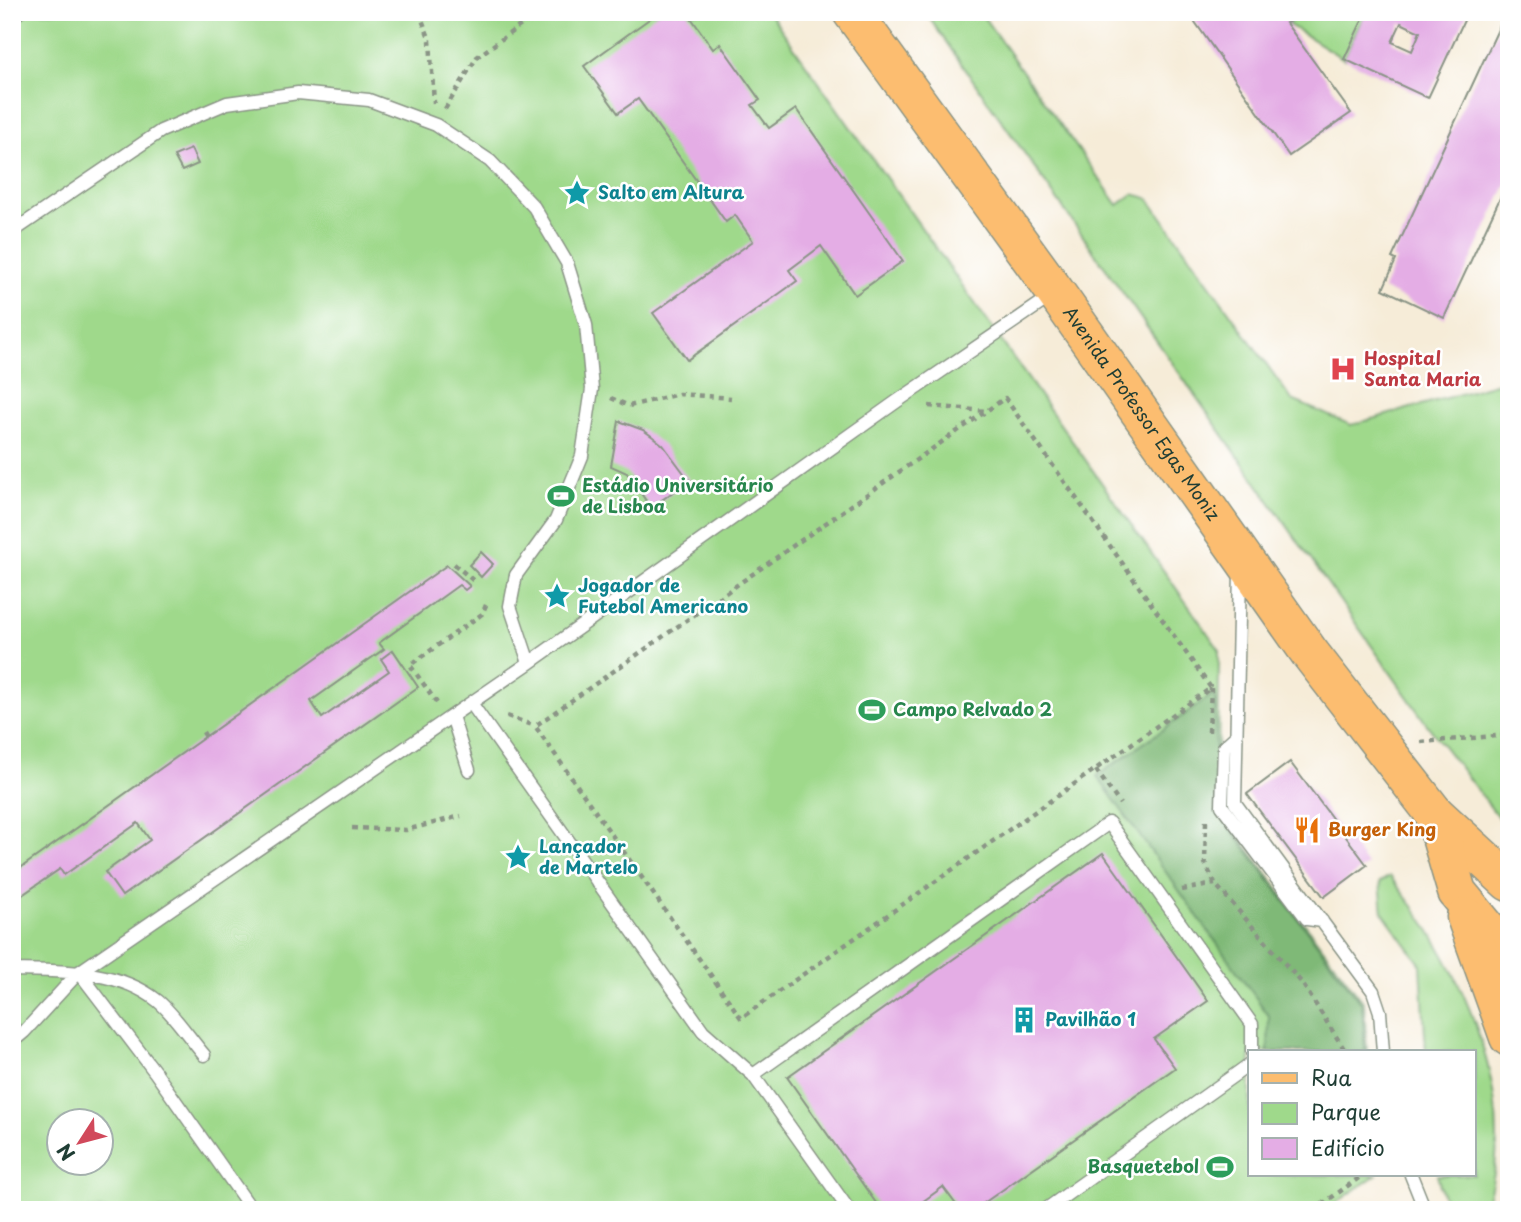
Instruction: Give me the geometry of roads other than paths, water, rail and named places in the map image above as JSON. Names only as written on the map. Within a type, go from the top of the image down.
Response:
[{"type":"main road","name":"Avenida Professor Egas Moniz","points":[[852,12],[1056,293],[1309,652],[1434,813],[1509,882]]},
{"type":"main road","name":"Avenida Professor Egas Moniz","points":[[1434,813],[1457,892],[1509,955]]},
{"type":"main road","points":[[1457,892],[1509,1037]]},
{"type":"lane","points":[[12,232],[162,131],[227,103],[298,93],[369,100],[436,125],[490,161],[534,207],[567,263],[586,325],[592,389],[582,456],[556,520],[516,575],[510,606],[529,663]]},
{"type":"lane","points":[[12,1042],[79,972],[529,663],[896,402],[1056,293]]},
{"type":"lane","points":[[1240,556],[1234,803],[1374,991],[1380,1013],[1383,1050]]},
{"type":"lane","points":[[471,703],[703,1031],[753,1075],[849,1210]]},
{"type":"lane","points":[[450,717],[469,770]]},
{"type":"lane","points":[[753,1075],[1109,822],[1252,1024],[1252,1050]]},
{"type":"lane","points":[[12,970],[79,972],[129,984],[159,1002],[204,1055]]},
{"type":"lane","points":[[79,972],[252,1210]]},
{"type":"lane","points":[[1045,1210],[1248,1066]]},
{"type":"lane","points":[[1411,1176],[1425,1210]]},
{"type":"place","name":"Salto em Altura","points":[[577,193]]},
{"type":"place","name":"Hospital Santa Maria","points":[[1343,369]]},
{"type":"place","name":"Estádio Universitário de Lisboa","points":[[561,496]]},
{"type":"place","name":"Jogador de Futebol Americano","points":[[557,596]]},
{"type":"place","name":"Campo Relvado 2","points":[[872,710]]},
{"type":"place","name":"Burger King","points":[[1307,830]]},
{"type":"place","name":"Lançador de Martelo","points":[[518,857]]},
{"type":"place","name":"Pavilhão 1","points":[[1024,1020]]},
{"type":"place","name":"Basquetebol","points":[[1220,1167]]}]
